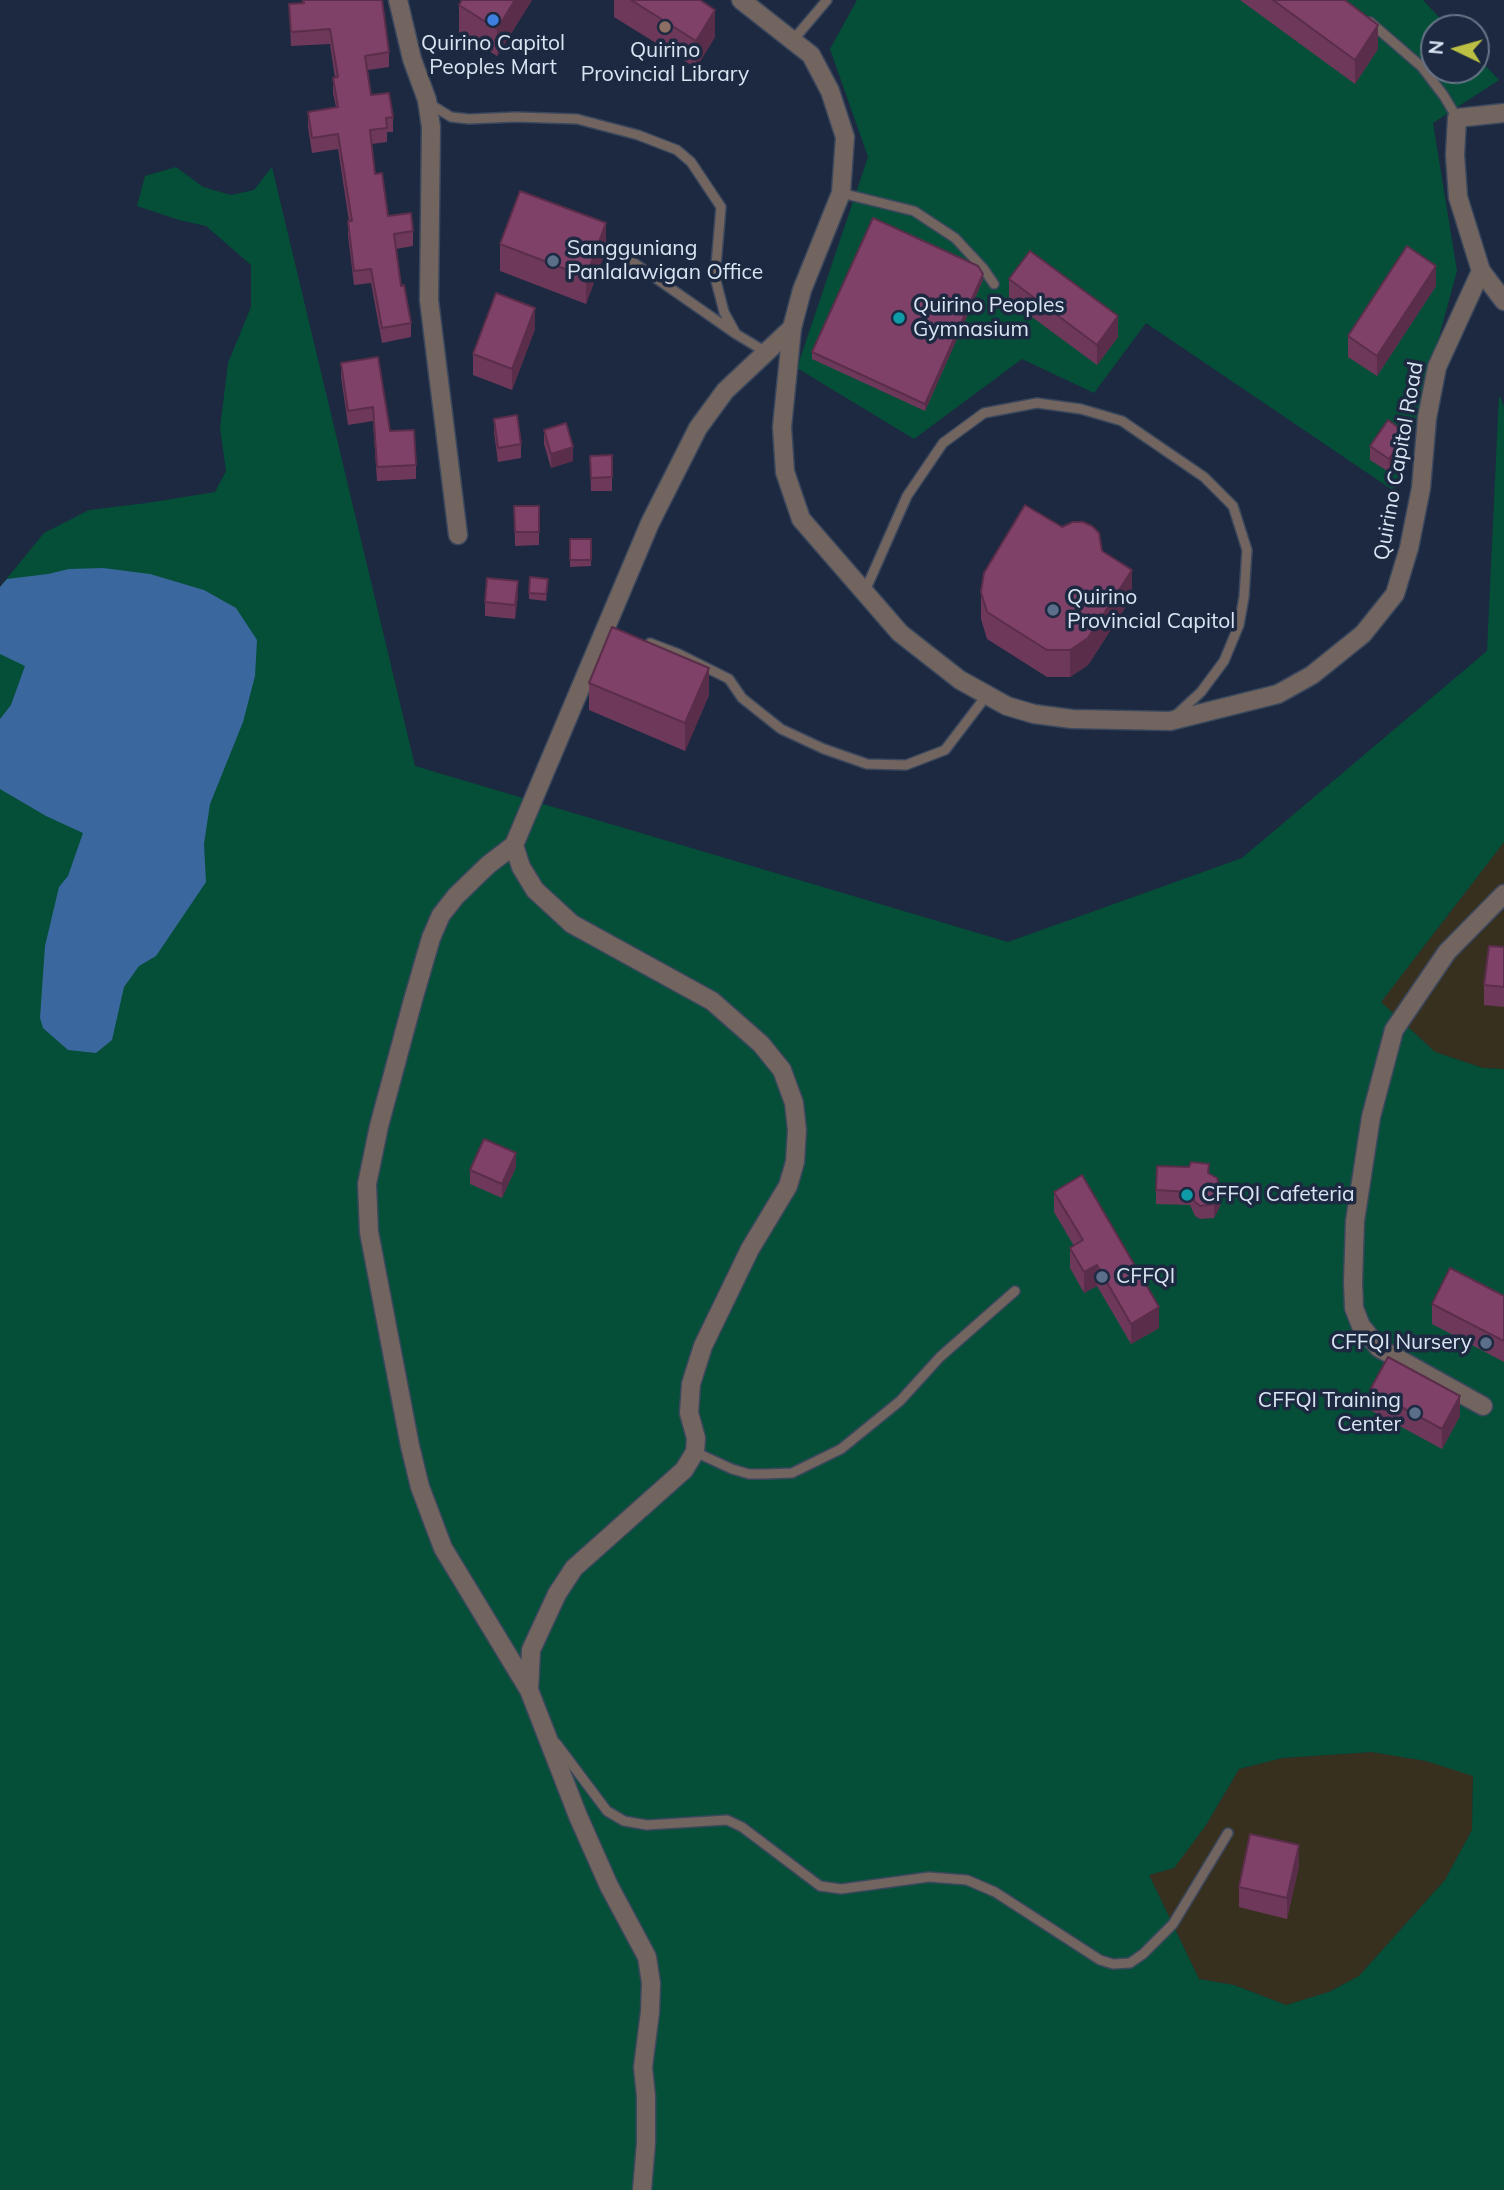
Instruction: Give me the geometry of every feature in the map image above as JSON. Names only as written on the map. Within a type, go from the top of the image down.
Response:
[{"type":"street","points":[[398,0],[412,58],[427,100],[431,127],[429,300],[458,535]]},
{"type":"street","name":"Quirino Capitol Road","points":[[741,0],[811,55],[821,70],[845,137],[841,193],[802,290],[792,328],[782,427],[785,472],[801,519],[900,633],[960,680],[1007,706],[1072,719],[1170,721],[1278,694],[1312,675],[1363,634],[1395,594],[1409,548],[1419,500],[1427,418],[1437,367],[1481,271]]},
{"type":"street","points":[[1504,113],[1457,118],[1455,155],[1458,197],[1481,271],[1504,301]]},
{"type":"street","points":[[642,2190],[646,2143],[643,2067],[651,1983],[647,1957],[608,1886],[529,1690],[443,1548],[420,1487],[369,1232],[367,1184],[379,1126],[431,938],[441,915],[488,865],[514,845],[612,629],[650,523],[698,428],[725,391],[792,328]]},
{"type":"street","points":[[514,845],[535,890],[572,924],[712,1001],[761,1044],[782,1070],[794,1102],[797,1130],[795,1162],[788,1186],[750,1249],[703,1346],[691,1384],[690,1413],[696,1438],[695,1452],[684,1470],[574,1568],[557,1594],[531,1650],[529,1690]]},
{"type":"street","points":[[1483,1406],[1379,1348],[1361,1326],[1354,1308],[1353,1295],[1354,1233],[1371,1117],[1394,1030],[1447,952],[1504,894]]},
{"type":"lane","points":[[794,39],[827,0]]},
{"type":"lane","points":[[1364,17],[1422,67],[1457,118]]},
{"type":"lane","points":[[427,100],[450,117],[578,119],[638,135],[677,150],[691,162],[721,206],[715,277],[724,312],[736,334]]},
{"type":"lane","points":[[841,193],[914,211],[955,239],[983,268],[994,284]]},
{"type":"lane","points":[[614,249],[766,352]]},
{"type":"lane","points":[[864,593],[907,496],[943,443],[984,413],[1037,403],[1081,409],[1122,421],[1204,477],[1233,506],[1247,550],[1239,625],[1224,661],[1201,692],[1170,721]]},
{"type":"lane","points":[[642,640],[679,654],[729,679],[742,698],[781,729],[824,749],[867,764],[906,765],[945,750],[987,695]]},
{"type":"lane","points":[[695,1452],[732,1469],[749,1474],[765,1474],[792,1473],[841,1449],[900,1401],[940,1357],[1015,1290]]},
{"type":"lane","points":[[542,1725],[607,1811],[624,1821],[647,1825],[727,1820],[741,1827],[820,1886],[841,1889],[929,1877],[967,1880],[995,1892],[1100,1960],[1113,1964],[1130,1963],[1173,1924],[1228,1833]]},
{"type":"shaded area","points":[[1504,842],[1504,1069],[1483,1068],[1435,1052],[1381,1002]]},
{"type":"shaded area","points":[[1372,1752],[1426,1761],[1473,1775],[1472,1830],[1445,1880],[1359,1976],[1329,1992],[1286,2005],[1234,1985],[1199,1979],[1149,1875],[1174,1868],[1206,1825],[1239,1769],[1282,1758]]},
{"type":"green space","points":[[857,0],[1423,0],[1436,14],[1420,14],[1420,84],[1490,84],[1490,71],[1499,80],[1433,123],[1457,271],[1406,458],[1394,491],[1146,323],[1094,393],[1022,359],[914,439],[797,368],[868,157],[830,49]]},
{"type":"green space","points":[[176,167],[203,187],[231,195],[254,190],[272,167],[415,766],[1008,942],[1242,858],[1487,651],[1499,395],[1504,406],[1504,842],[1381,1002],[1435,1052],[1483,1068],[1504,1069],[1504,2190],[0,2190],[0,587],[44,533],[89,510],[215,492],[226,471],[220,428],[228,363],[251,307],[251,265],[206,226],[137,206],[145,176]],"holes":[[[1372,1752],[1426,1761],[1473,1776],[1472,1830],[1445,1880],[1359,1976],[1329,1992],[1286,2005],[1234,1985],[1199,1979],[1149,1875],[1174,1868],[1206,1825],[1239,1769],[1282,1758]]]},
{"type":"water","points":[[103,568],[150,574],[204,590],[236,608],[257,640],[255,676],[243,722],[210,804],[204,844],[206,882],[156,956],[139,966],[124,987],[112,1040],[96,1053],[68,1050],[43,1028],[40,1018],[45,946],[59,887],[68,876],[83,833],[46,816],[0,789],[0,719],[11,705],[25,666],[0,654],[0,587],[7,579],[69,569]]},
{"type":"building","points":[[303,0],[382,0],[389,52],[365,56],[371,95],[389,93],[393,117],[386,118],[387,128],[370,130],[375,174],[382,173],[388,216],[411,213],[413,231],[394,234],[401,286],[404,285],[411,323],[382,328],[371,269],[354,271],[348,221],[352,221],[338,134],[312,138],[308,112],[338,107],[333,78],[338,77],[330,29],[291,32],[289,4],[304,3]]},
{"type":"building","points":[[462,0],[515,0],[497,29],[459,5]]},
{"type":"building","points":[[631,0],[700,0],[715,10],[696,41]]},
{"type":"building","points":[[1273,0],[1345,0],[1378,25],[1355,60]]},
{"type":"building","points":[[520,191],[606,223],[586,277],[500,244]]},
{"type":"building","name":"Quirino Peoples Gymnasium","points":[[873,218],[978,266],[983,274],[925,404],[812,352]]},
{"type":"building","points":[[1407,246],[1436,266],[1377,356],[1348,336]]},
{"type":"building","points":[[1030,251],[1118,316],[1097,345],[1009,279]]},
{"type":"building","points":[[496,293],[535,308],[512,369],[473,354]]},
{"type":"building","points":[[378,357],[390,431],[414,430],[416,465],[377,467],[373,407],[348,411],[341,363]]},
{"type":"building","points":[[517,415],[521,444],[498,448],[494,419]]},
{"type":"building","points":[[1388,420],[1406,433],[1389,459],[1370,446]]},
{"type":"building","points":[[566,423],[573,447],[551,454],[544,430]]},
{"type":"building","points":[[612,455],[612,477],[591,478],[590,456]]},
{"type":"building","name":"Quirino Provincial Capitol","points":[[1025,505],[1062,527],[1073,522],[1092,526],[1099,533],[1102,551],[1132,570],[1088,638],[1070,650],[1047,650],[987,612],[981,592],[984,573]]},
{"type":"building","points":[[514,506],[539,506],[539,532],[515,532]]},
{"type":"building","points":[[570,539],[591,539],[591,560],[570,560]]},
{"type":"building","points":[[530,577],[548,579],[546,594],[529,593]]},
{"type":"building","points":[[487,578],[518,581],[515,605],[485,602]]},
{"type":"building","points":[[612,627],[709,668],[685,723],[589,683]]},
{"type":"building","points":[[1489,946],[1504,947],[1504,987],[1484,985]]},
{"type":"building","points":[[484,1139],[516,1153],[502,1184],[470,1170]]},
{"type":"building","points":[[1191,1162],[1209,1164],[1208,1173],[1217,1178],[1221,1190],[1214,1204],[1200,1206],[1190,1192],[1156,1190],[1157,1166],[1189,1167]]},
{"type":"building","name":"CFFQI","points":[[1082,1175],[1159,1307],[1131,1324],[1097,1265],[1084,1272],[1070,1248],[1083,1240],[1054,1192]]},
{"type":"building","points":[[1450,1268],[1504,1296],[1504,1341],[1432,1304]]},
{"type":"building","points":[[1388,1357],[1460,1396],[1442,1429],[1370,1390]]},
{"type":"building","points":[[1250,1834],[1299,1845],[1287,1898],[1239,1887]]},
{"type":"place","name":"Quirino Capitol Peoples Mart","points":[[493,20]]},
{"type":"place","name":"Quirino Provincial Library","points":[[665,27]]},
{"type":"place","name":"Sangguniang Panlalawigan Office","points":[[553,261]]},
{"type":"place","name":"Quirino Peoples Gymnasium","points":[[899,318]]},
{"type":"place","name":"Quirino Provincial Capitol","points":[[1053,610]]},
{"type":"place","name":"CFFQI Cafeteria","points":[[1187,1195]]},
{"type":"place","name":"CFFQI","points":[[1102,1277]]},
{"type":"place","name":"CFFQI Nursery","points":[[1486,1343]]},
{"type":"place","name":"CFFQI Training Center","points":[[1415,1413]]}]
